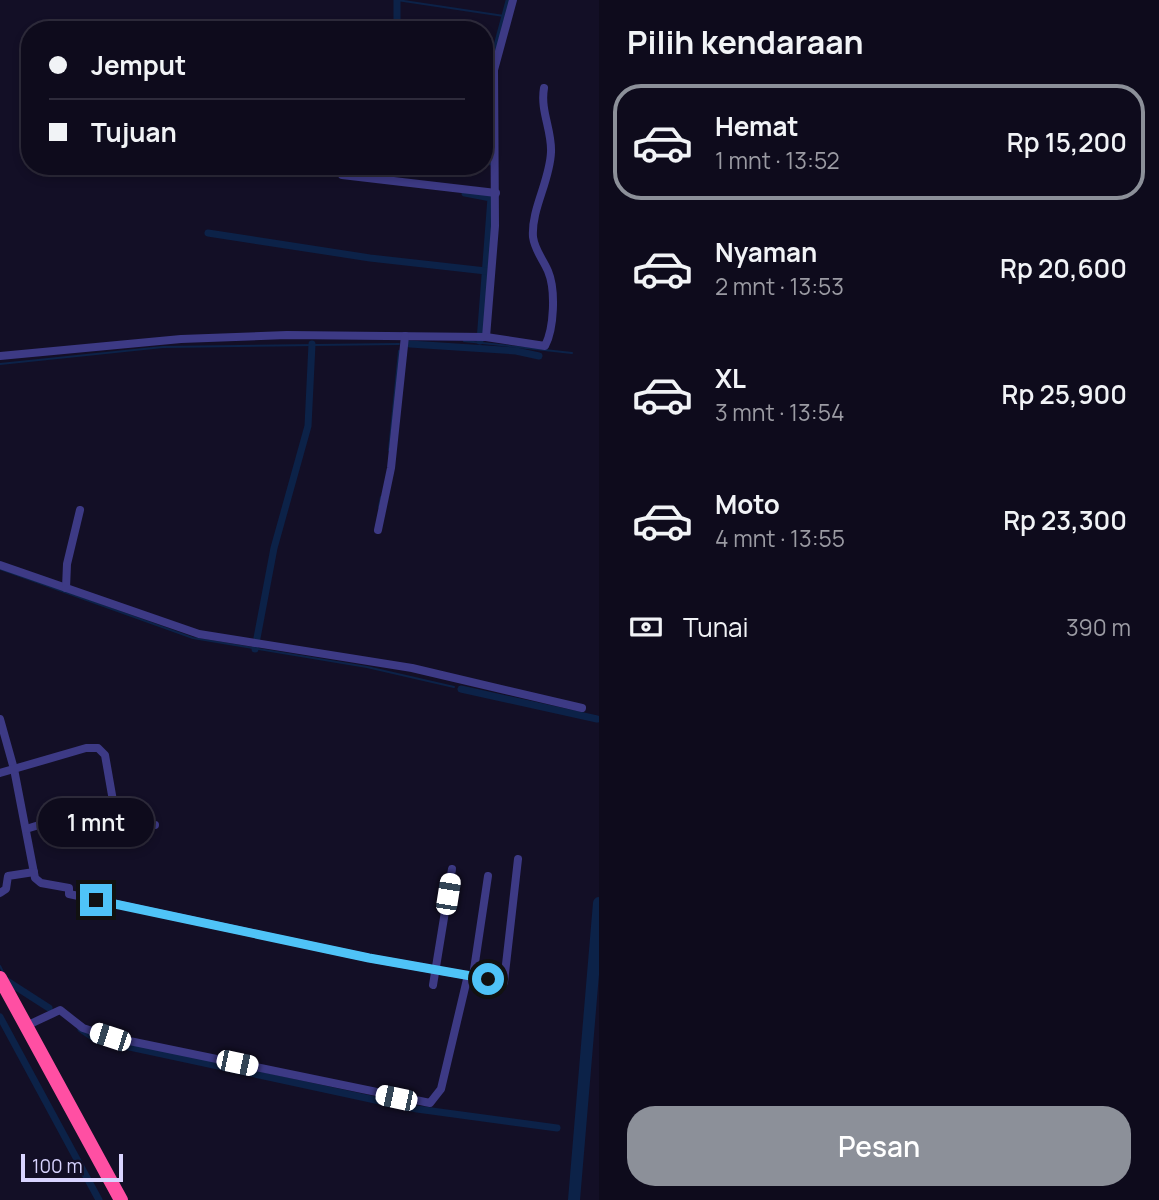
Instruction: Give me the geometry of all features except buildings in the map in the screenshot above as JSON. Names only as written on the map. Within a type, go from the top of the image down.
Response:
[{"type":"highway","points":[[0,978],[4,997],[111,1200]]},
{"type":"highway","points":[[4,997],[26,1026],[121,1200]]},
{"type":"street","points":[[486,337],[496,193],[494,70],[513,0]]},
{"type":"street","points":[[0,356],[208,337],[486,337],[543,347],[548,341],[551,316],[550,275],[536,250],[533,234],[551,157],[551,143],[543,115],[544,88]]},
{"type":"street","points":[[342,175],[496,193]]},
{"type":"street","points":[[378,530],[391,468],[405,336]]},
{"type":"street","points":[[66,588],[67,564],[80,510]]},
{"type":"street","points":[[0,565],[199,634],[412,668],[582,708]]},
{"type":"street","points":[[0,719],[14,769],[34,872],[41,883],[69,888],[69,894],[504,982],[519,859]]},
{"type":"street","points":[[0,773],[86,748],[98,748],[104,755],[118,820],[155,825]]},
{"type":"street","points":[[26,829],[114,802]]},
{"type":"street","points":[[433,985],[452,869]]},
{"type":"street","points":[[0,893],[6,889],[8,876],[34,872]]},
{"type":"street","points":[[26,1026],[60,1010],[83,1028],[110,1037],[430,1103],[441,1089],[471,976],[488,876]]},
{"type":"waterway","points":[[397,0],[504,16]]},
{"type":"waterway","points":[[397,0],[397,21]]},
{"type":"waterway","points":[[494,57],[509,1]]},
{"type":"waterway","points":[[465,193],[491,198],[480,341]]},
{"type":"waterway","points":[[208,233],[370,258],[486,271]]},
{"type":"waterway","points":[[464,341],[572,353]]},
{"type":"waterway","points":[[257,638],[274,548],[308,426],[312,344]]},
{"type":"waterway","points":[[0,364],[163,347],[399,344]]},
{"type":"waterway","points":[[410,344],[516,351],[539,356]]},
{"type":"waterway","points":[[389,450],[399,351]]},
{"type":"waterway","points":[[379,507],[381,497]]},
{"type":"waterway","points":[[0,569],[193,638],[367,667],[454,687]]},
{"type":"waterway","points":[[461,689],[597,719]]},
{"type":"waterway","points":[[574,1200],[599,903]]},
{"type":"waterway","points":[[0,966],[3,972]]},
{"type":"waterway","points":[[7,981],[49,1008]]},
{"type":"waterway","points":[[0,1017],[99,1200]]},
{"type":"waterway","points":[[81,1029],[97,1040],[417,1109],[557,1128]]},
{"type":"route","points":[[96,900],[369,958],[488,979]]}]
